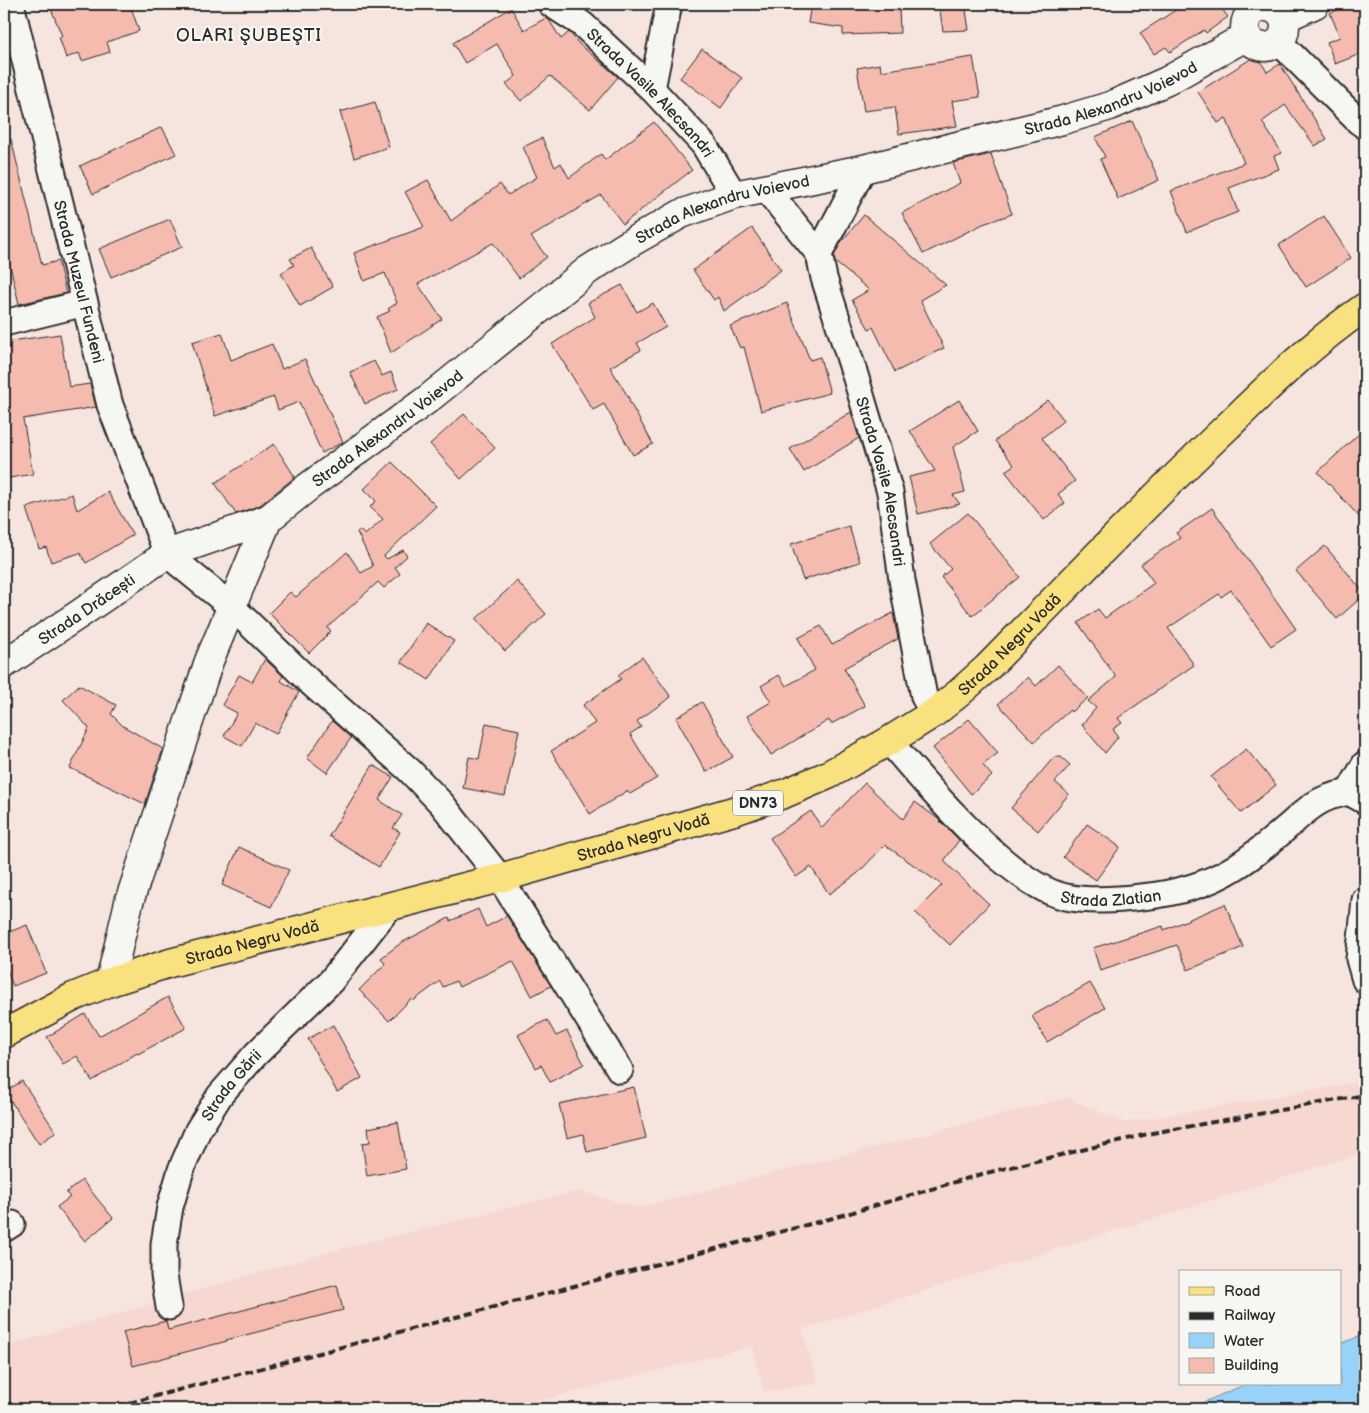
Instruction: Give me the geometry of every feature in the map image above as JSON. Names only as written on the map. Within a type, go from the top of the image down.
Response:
[{"type":"main road","points":[[1281,30],[1276,9],[1265,6],[1252,7],[1245,22],[1247,36],[1256,45],[1268,47],[1281,30],[1315,4]]},
{"type":"main road","name":"Strada Alexandru Voievod","points":[[268,519],[308,487],[428,400],[588,270],[681,214],[734,195],[863,169],[1063,120],[1110,106],[1167,81],[1247,36]]},
{"type":"main road","name":"Strada Negru Vodă","points":[[4,1034],[73,997],[110,982],[170,963],[500,878],[736,810],[786,793],[828,775],[889,741],[934,713],[960,693],[1250,404],[1302,356],[1365,307]]},
{"type":"main road","points":[[110,982],[129,902],[209,661],[268,519]]},
{"type":"main road","name":"Strada Drăcești","points":[[4,664],[167,554],[268,519]]},
{"type":"street","name":"Strada Muzeul Fundeni","points":[[11,4],[110,405],[167,554]]},
{"type":"street","name":"Strada Vasile Alecsandri","points":[[551,4],[582,24],[652,89],[704,145],[734,195]]},
{"type":"street","points":[[652,89],[669,4]]},
{"type":"street","points":[[1281,30],[1358,121],[1365,126]]},
{"type":"street","points":[[819,254],[863,169]]},
{"type":"street","name":"Strada Vasile Alecsandri","points":[[766,188],[819,254],[824,278],[856,375],[890,492],[902,580],[924,697],[934,713]]},
{"type":"street","points":[[4,323],[85,303]]},
{"type":"street","points":[[167,554],[232,608],[313,685],[409,770],[442,804],[500,878],[620,1070]]},
{"type":"street","name":"Strada Zlatian","points":[[889,741],[922,781],[1002,860],[1040,888],[1065,897],[1107,901],[1162,895],[1202,884],[1234,869],[1273,839],[1306,810],[1327,798],[1360,797]]},
{"type":"street","points":[[1360,797],[1365,764]]},
{"type":"street","points":[[1365,900],[1359,958],[1365,980]]},
{"type":"street","name":"Strada Gării","points":[[169,1307],[164,1275],[164,1244],[170,1207],[178,1180],[198,1130],[220,1095],[256,1054],[331,981],[389,907]]},
{"type":"shaded area","points":[[1365,1081],[1365,1152],[802,1329],[818,1383],[764,1392],[752,1346],[508,1409],[4,1409],[4,1347],[333,1251],[579,1191],[638,1208],[1068,1098],[1125,1123]]},
{"type":"water","points":[[1365,1334],[1365,1409],[1188,1409],[1241,1386],[1342,1386],[1342,1343]]},
{"type":"building","points":[[49,4],[130,4],[139,31],[107,42],[110,52],[82,61],[79,53],[66,58],[59,37],[62,36]]},
{"type":"building","points":[[811,4],[899,4],[900,33],[843,35],[843,28],[808,23]]},
{"type":"building","points":[[939,4],[965,4],[969,30],[943,31]]},
{"type":"building","points":[[1185,4],[1218,4],[1228,17],[1206,33],[1204,30],[1170,52],[1166,47],[1154,54],[1140,33]]},
{"type":"building","points":[[1353,4],[1365,4],[1365,52],[1335,64],[1327,42],[1340,37],[1330,13]]},
{"type":"building","points":[[511,8],[524,30],[546,18],[561,39],[569,32],[579,44],[618,77],[590,110],[550,76],[521,101],[506,84],[516,76],[497,44],[465,63],[453,43]]},
{"type":"building","points":[[702,49],[742,78],[721,108],[680,78]]},
{"type":"building","points":[[1257,55],[1267,72],[1280,64],[1327,139],[1315,146],[1285,105],[1262,122],[1282,153],[1274,156],[1279,169],[1229,188],[1238,212],[1187,232],[1171,191],[1244,163],[1226,118],[1218,123],[1198,92]]},
{"type":"building","points":[[973,57],[980,97],[952,101],[957,126],[899,134],[895,107],[864,111],[857,68],[880,64],[881,71]]},
{"type":"building","points":[[375,102],[389,147],[354,158],[340,112]]},
{"type":"building","points":[[1132,121],[1159,180],[1118,199],[1100,159],[1105,157],[1095,137]]},
{"type":"building","points":[[654,122],[692,170],[623,224],[601,195],[531,237],[547,257],[519,278],[493,243],[418,284],[442,319],[391,353],[377,317],[390,311],[388,309],[397,303],[385,273],[364,281],[354,253],[424,227],[405,192],[428,180],[451,221],[500,184],[508,195],[537,177],[523,147],[542,138],[555,167],[561,163],[569,178],[601,154],[605,160]]},
{"type":"building","points":[[162,127],[176,154],[93,194],[80,166]]},
{"type":"building","points":[[11,139],[42,265],[58,261],[66,293],[19,304],[4,240],[4,140]]},
{"type":"building","points":[[991,154],[1012,214],[983,224],[923,254],[902,213],[960,183],[953,163]]},
{"type":"building","points":[[864,215],[946,285],[920,300],[944,348],[895,372],[873,327],[869,329],[852,300],[869,290],[835,262],[834,256],[841,242]]},
{"type":"building","points":[[1324,216],[1351,258],[1306,287],[1279,245]]},
{"type":"building","points":[[170,219],[182,247],[111,277],[99,249]]},
{"type":"building","points":[[752,228],[781,270],[724,311],[718,297],[714,300],[693,270]]},
{"type":"building","points":[[311,248],[333,287],[300,306],[281,273],[294,265],[290,259]]},
{"type":"building","points":[[622,285],[637,312],[653,303],[666,327],[637,343],[641,350],[610,367],[653,444],[633,455],[604,404],[593,410],[552,344],[595,317],[588,303]]},
{"type":"building","points":[[787,303],[810,360],[820,357],[830,393],[761,411],[744,347],[740,348],[730,326]]},
{"type":"building","points":[[222,333],[231,360],[272,344],[282,369],[305,359],[343,442],[322,453],[299,402],[278,410],[274,397],[215,416],[192,342]]},
{"type":"building","points":[[60,334],[69,387],[90,384],[96,407],[23,419],[33,474],[4,479],[4,398],[9,397],[4,361],[4,342]]},
{"type":"building","points":[[374,361],[382,376],[391,372],[398,389],[365,404],[350,372]]},
{"type":"building","points":[[959,400],[978,431],[953,447],[965,492],[953,495],[960,504],[918,514],[909,477],[935,471],[910,431]]},
{"type":"building","points":[[1048,400],[1064,420],[1042,438],[1075,481],[1058,494],[1065,503],[1044,520],[1005,471],[1014,465],[995,441]]},
{"type":"building","points":[[851,412],[859,438],[804,472],[790,449]]},
{"type":"building","points":[[464,414],[495,448],[461,479],[430,444]]},
{"type":"building","points":[[1365,428],[1365,523],[1318,472]]},
{"type":"building","points":[[274,444],[295,477],[260,505],[236,514],[215,483]]},
{"type":"building","points":[[392,462],[436,506],[384,556],[387,559],[403,550],[407,556],[395,567],[400,574],[384,588],[378,582],[327,628],[331,631],[309,653],[269,613],[290,592],[296,597],[347,552],[361,573],[373,566],[357,532],[360,530],[365,535],[383,519],[370,507],[376,501],[364,489]]},
{"type":"building","points":[[108,492],[133,535],[86,563],[80,553],[51,562],[46,547],[39,549],[26,508],[72,494],[77,510]]},
{"type":"building","points":[[1212,508],[1296,629],[1271,646],[1231,590],[1221,597],[1219,594],[1168,628],[1194,665],[1118,718],[1122,723],[1113,729],[1118,737],[1105,753],[1082,725],[1096,708],[1088,701],[1116,677],[1078,623],[1098,609],[1105,618],[1154,583],[1141,564],[1180,538],[1176,533]]},
{"type":"building","points":[[968,513],[1020,577],[972,616],[941,577],[951,569],[930,544]]},
{"type":"building","points":[[849,526],[860,562],[803,580],[791,544]]},
{"type":"building","points":[[1325,546],[1365,594],[1337,619],[1296,571]]},
{"type":"building","points":[[517,581],[546,614],[505,651],[476,619]]},
{"type":"building","points":[[893,613],[898,639],[844,668],[865,706],[831,724],[829,720],[771,755],[747,716],[771,702],[761,686],[779,675],[786,686],[815,670],[798,638],[821,626],[832,645]]},
{"type":"building","points":[[426,623],[454,641],[429,680],[401,662]]},
{"type":"building","points":[[642,657],[671,697],[637,721],[641,727],[630,734],[657,778],[630,794],[627,791],[590,814],[551,751],[595,723],[583,705],[621,679],[618,675]]},
{"type":"building","points":[[265,659],[283,676],[281,681],[299,692],[276,734],[255,723],[242,746],[224,736],[237,713],[222,705],[239,675],[252,682]]},
{"type":"building","points":[[1058,665],[1088,698],[1071,712],[1070,710],[1034,742],[998,704],[1028,677],[1036,686]]},
{"type":"building","points":[[79,685],[116,705],[111,714],[123,726],[163,749],[145,804],[70,768],[89,728],[63,700]]},
{"type":"building","points":[[702,702],[733,757],[706,772],[676,718]]},
{"type":"building","points":[[969,719],[998,753],[983,765],[992,776],[971,794],[933,748]]},
{"type":"building","points":[[332,721],[351,738],[327,773],[307,758]]},
{"type":"building","points":[[486,723],[519,730],[505,796],[463,788],[469,757],[479,759]]},
{"type":"building","points":[[1246,749],[1276,785],[1241,813],[1211,777]]},
{"type":"building","points":[[1054,757],[1061,757],[1070,765],[1055,782],[1069,794],[1038,831],[1011,808]]},
{"type":"building","points":[[373,765],[393,777],[379,800],[402,815],[393,828],[400,832],[379,867],[329,836]]},
{"type":"building","points":[[865,783],[903,819],[915,802],[937,818],[959,840],[944,861],[989,904],[950,945],[915,912],[942,885],[885,845],[857,874],[829,894],[811,867],[796,877],[770,838],[811,811],[822,828]]},
{"type":"building","points":[[1087,824],[1120,847],[1096,880],[1063,857]]},
{"type":"building","points":[[239,847],[289,870],[271,907],[222,885]]},
{"type":"building","points":[[1225,904],[1243,947],[1188,970],[1177,945],[1100,970],[1093,948],[1163,926],[1164,930]]},
{"type":"building","points":[[478,909],[486,927],[507,916],[551,986],[532,996],[513,961],[459,987],[456,981],[443,987],[440,981],[413,1001],[411,999],[389,1021],[359,990],[385,964],[381,958],[401,943],[449,918],[450,921]]},
{"type":"building","points":[[27,925],[46,973],[13,986],[4,963],[4,934]]},
{"type":"building","points":[[1090,983],[1105,1008],[1047,1042],[1032,1016]]},
{"type":"building","points":[[168,997],[186,1028],[137,1053],[92,1081],[77,1056],[63,1064],[47,1037],[85,1014],[99,1036]]},
{"type":"building","points":[[547,1020],[556,1036],[567,1031],[584,1064],[550,1082],[541,1065],[536,1068],[518,1035]]},
{"type":"building","points":[[333,1025],[362,1078],[337,1092],[308,1039]]},
{"type":"building","points":[[22,1081],[56,1132],[39,1144],[5,1092]]},
{"type":"building","points":[[634,1087],[646,1138],[587,1152],[583,1134],[567,1138],[559,1104]]},
{"type":"building","points":[[398,1122],[406,1169],[367,1176],[362,1143],[370,1142],[368,1128]]},
{"type":"building","points":[[82,1180],[113,1218],[85,1241],[57,1207],[70,1197],[66,1193]]},
{"type":"building","points":[[337,1285],[343,1310],[133,1366],[123,1332],[166,1321],[168,1330]]},
{"type":"railway","points":[[106,1409],[833,1218],[982,1174],[1152,1133],[1365,1095]]},
{"type":"district","name":"OLARI ŞUBEŞTI","points":[[249,35]]}]
